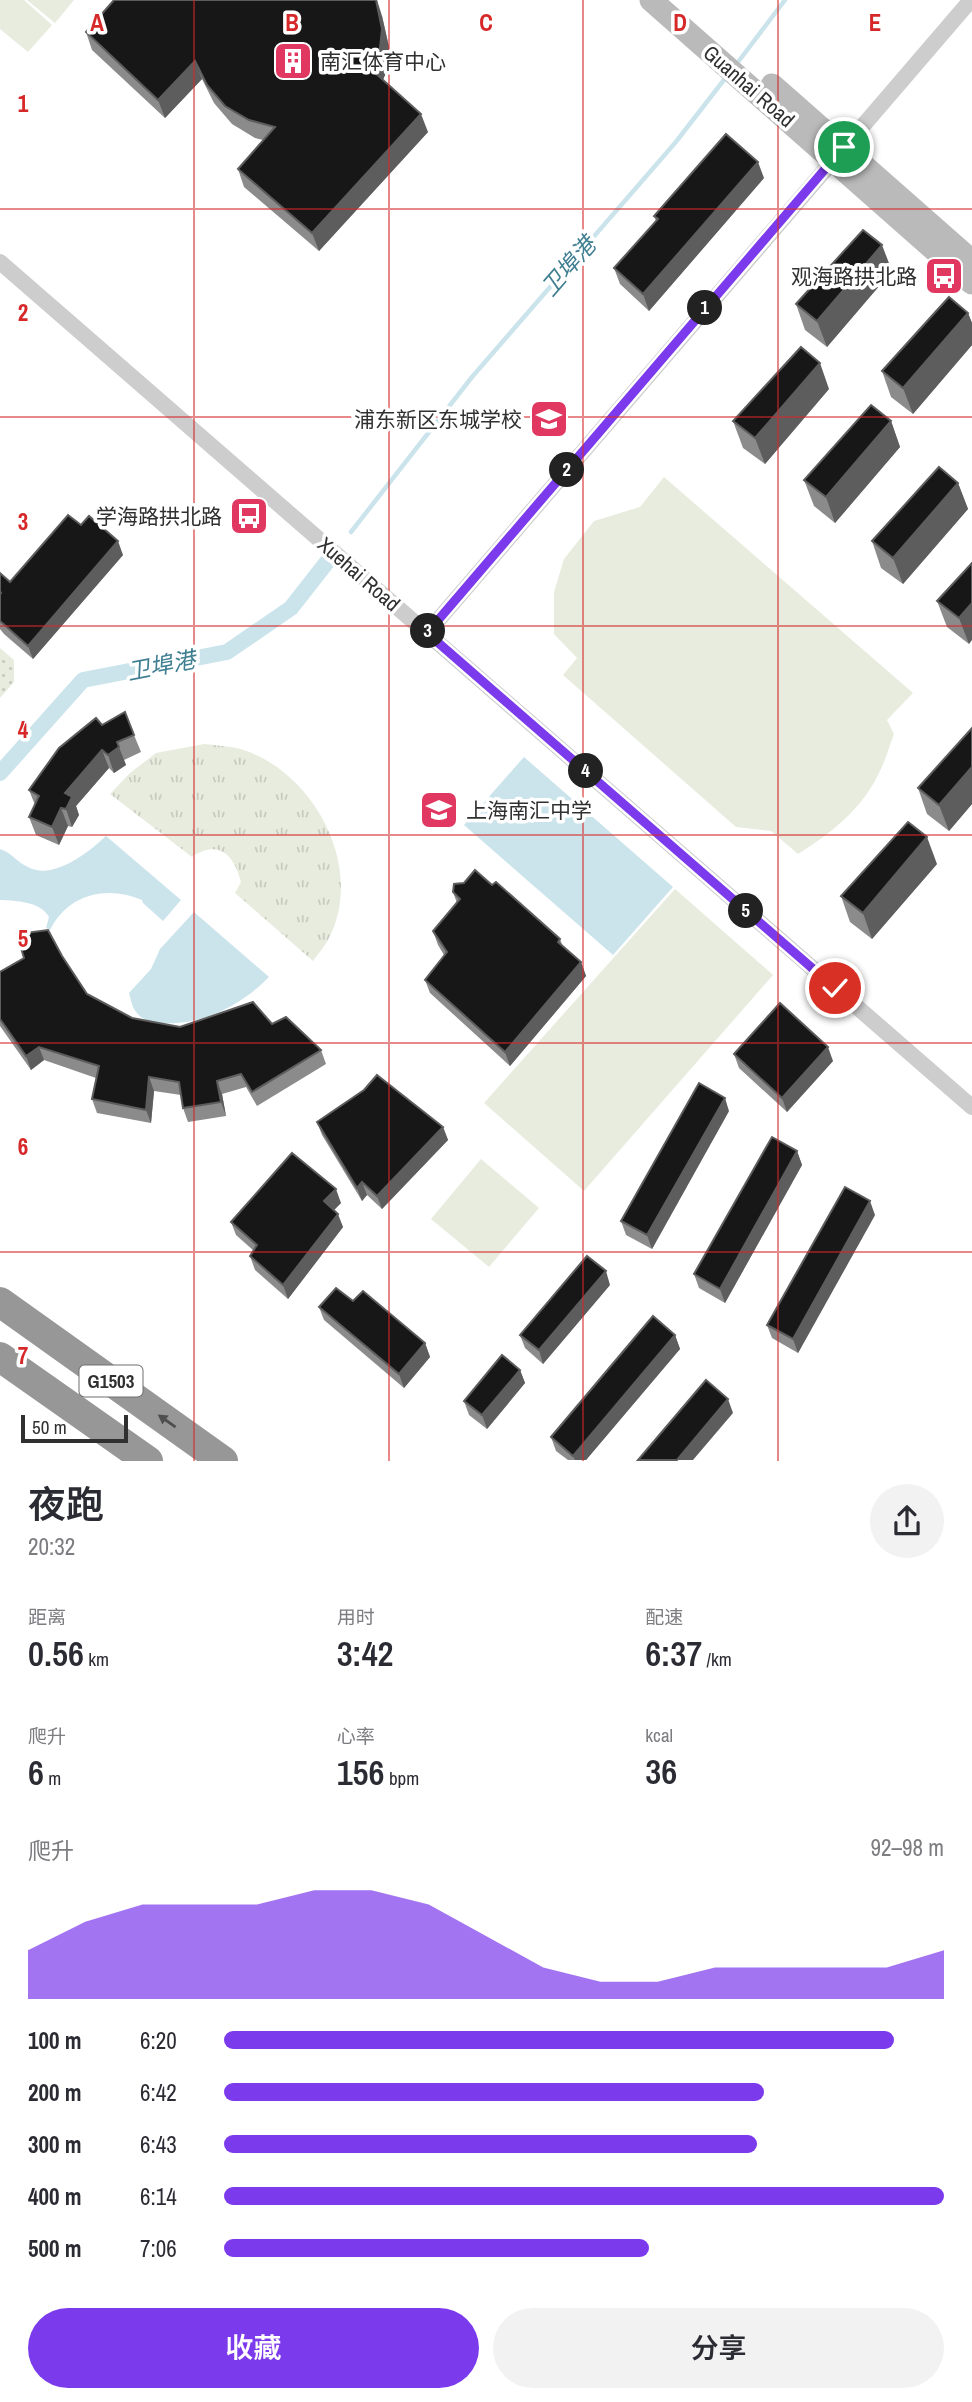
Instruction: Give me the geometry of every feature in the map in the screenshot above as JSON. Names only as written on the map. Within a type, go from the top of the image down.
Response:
[{"type":"highway","points":[[0,1288],[118,1386]]},
{"type":"highway","name":"G1503","points":[[0,1302],[223,1461]]},
{"type":"highway","name":"G1503","points":[[0,1357],[148,1461]]},
{"type":"highway","points":[[0,1366],[93,1422]]},
{"type":"main road","name":"Guanhai Road","points":[[651,0],[717,48],[838,153],[972,261]]},
{"type":"main road","name":"Guanhai Road","points":[[673,0],[717,48]]},
{"type":"main road","name":"Guanhai Road","points":[[838,153],[972,282]]},
{"type":"street","points":[[427,633],[971,0]]},
{"type":"street","name":"Xuehai Road","points":[[0,262],[972,1107]]},
{"type":"green space","points":[[0,0],[24,0],[52,25],[28,52],[0,29]]},
{"type":"green space","points":[[27,0],[74,0],[55,23]]},
{"type":"green space","points":[[664,477],[913,693],[887,720],[894,734],[871,788],[854,810],[833,829],[798,854],[771,831],[736,827],[563,675],[577,658],[554,634],[554,592],[564,559],[594,521],[640,507]]},
{"type":"green space","points":[[0,648],[14,660],[14,682],[0,698]]},
{"type":"green space","points":[[204,744],[237,748],[264,759],[288,776],[309,798],[325,824],[336,852],[341,881],[339,910],[329,938],[313,961],[235,893],[241,882],[230,857],[218,850],[210,850],[192,857],[110,794],[130,773],[156,753]]},
{"type":"green space","points":[[675,889],[773,975],[584,1191],[484,1103]]},
{"type":"green space","points":[[481,1159],[539,1208],[489,1267],[431,1219]]},
{"type":"water","points":[[524,757],[673,887],[613,955],[464,825]]},
{"type":"water","points":[[106,836],[181,900],[163,921],[142,900],[115,893],[102,893],[78,901],[67,908],[50,930],[46,928],[49,917],[40,908],[27,903],[0,900],[0,849],[28,867],[48,870],[70,863]]},
{"type":"water","points":[[194,912],[269,977],[247,996],[220,1012],[192,1021],[152,1022],[139,1016],[129,993],[151,969],[160,949]]},
{"type":"building","points":[[114,0],[376,0],[382,29],[379,57],[373,71],[421,114],[312,233],[238,169],[275,127],[249,120],[225,106],[207,85],[195,61],[158,100],[86,32]]},
{"type":"building","points":[[726,134],[758,162],[643,294],[614,268],[658,219],[654,216]]},
{"type":"building","points":[[863,230],[882,245],[817,321],[796,304]]},
{"type":"building","points":[[949,297],[968,313],[903,388],[882,371]]},
{"type":"building","points":[[801,347],[820,363],[755,438],[733,421]]},
{"type":"building","points":[[871,405],[891,421],[826,497],[804,480]]},
{"type":"building","points":[[939,467],[958,483],[893,558],[872,541]]},
{"type":"building","points":[[68,515],[81,525],[89,516],[118,541],[28,646],[0,621],[0,573],[10,582]]},
{"type":"building","points":[[972,563],[972,603],[959,618],[937,601]]},
{"type":"building","points":[[125,712],[134,735],[117,742],[119,747],[108,755],[102,750],[65,793],[72,797],[66,809],[61,808],[52,827],[29,817],[39,796],[29,790],[59,748],[96,718],[102,725]]},
{"type":"building","points":[[972,728],[972,767],[939,805],[918,788]]},
{"type":"building","points":[[908,822],[927,837],[863,913],[841,896]]},
{"type":"building","points":[[475,870],[492,885],[496,882],[560,939],[558,942],[581,962],[505,1052],[425,980],[447,952],[433,931],[460,899],[453,892],[454,884],[464,883]]},
{"type":"building","points":[[48,930],[87,994],[132,1018],[180,1027],[253,1002],[272,1024],[286,1017],[321,1050],[252,1092],[241,1074],[217,1081],[221,1102],[183,1108],[179,1082],[149,1077],[146,1110],[92,1099],[99,1066],[39,1047],[26,1056],[0,1019],[0,972],[24,958],[17,934]]},
{"type":"building","points":[[780,1003],[828,1047],[782,1098],[734,1054]]},
{"type":"building","points":[[377,1075],[443,1127],[377,1196],[362,1182],[357,1188],[317,1122],[364,1090]]},
{"type":"building","points":[[699,1083],[725,1098],[647,1235],[621,1221]]},
{"type":"building","points":[[772,1137],[797,1151],[720,1289],[694,1274]]},
{"type":"building","points":[[292,1153],[336,1189],[324,1201],[338,1214],[283,1285],[250,1256],[257,1245],[231,1222]]},
{"type":"building","points":[[845,1187],[870,1201],[793,1339],[767,1325]]},
{"type":"building","points":[[587,1256],[606,1271],[539,1350],[520,1335]]},
{"type":"building","points":[[336,1288],[353,1301],[363,1291],[425,1343],[399,1374],[319,1307]]},
{"type":"building","points":[[653,1316],[675,1335],[573,1456],[551,1437]]},
{"type":"building","points":[[502,1355],[520,1370],[482,1415],[464,1401]]},
{"type":"building","points":[[706,1380],[728,1399],[677,1460],[638,1460]]},
{"type":"waterway","name":"卫埠港","points":[[735,66],[785,0]]},
{"type":"waterway","name":"卫埠港","points":[[351,532],[472,377],[675,143],[727,76]]},
{"type":"waterway","name":"卫埠港","points":[[0,773],[83,680],[227,652],[291,608],[327,562]]},
{"type":"place","name":"南汇体育中心","points":[[293,61]]},
{"type":"place","name":"观海路拱北路","points":[[944,276]]},
{"type":"place","name":"浦东新区东城学校","points":[[549,419]]},
{"type":"place","name":"学海路拱北路","points":[[249,516]]},
{"type":"place","name":"上海南汇中学","points":[[439,810]]},
{"type":"route","points":[[835,988],[427,633],[844,147]]}]
